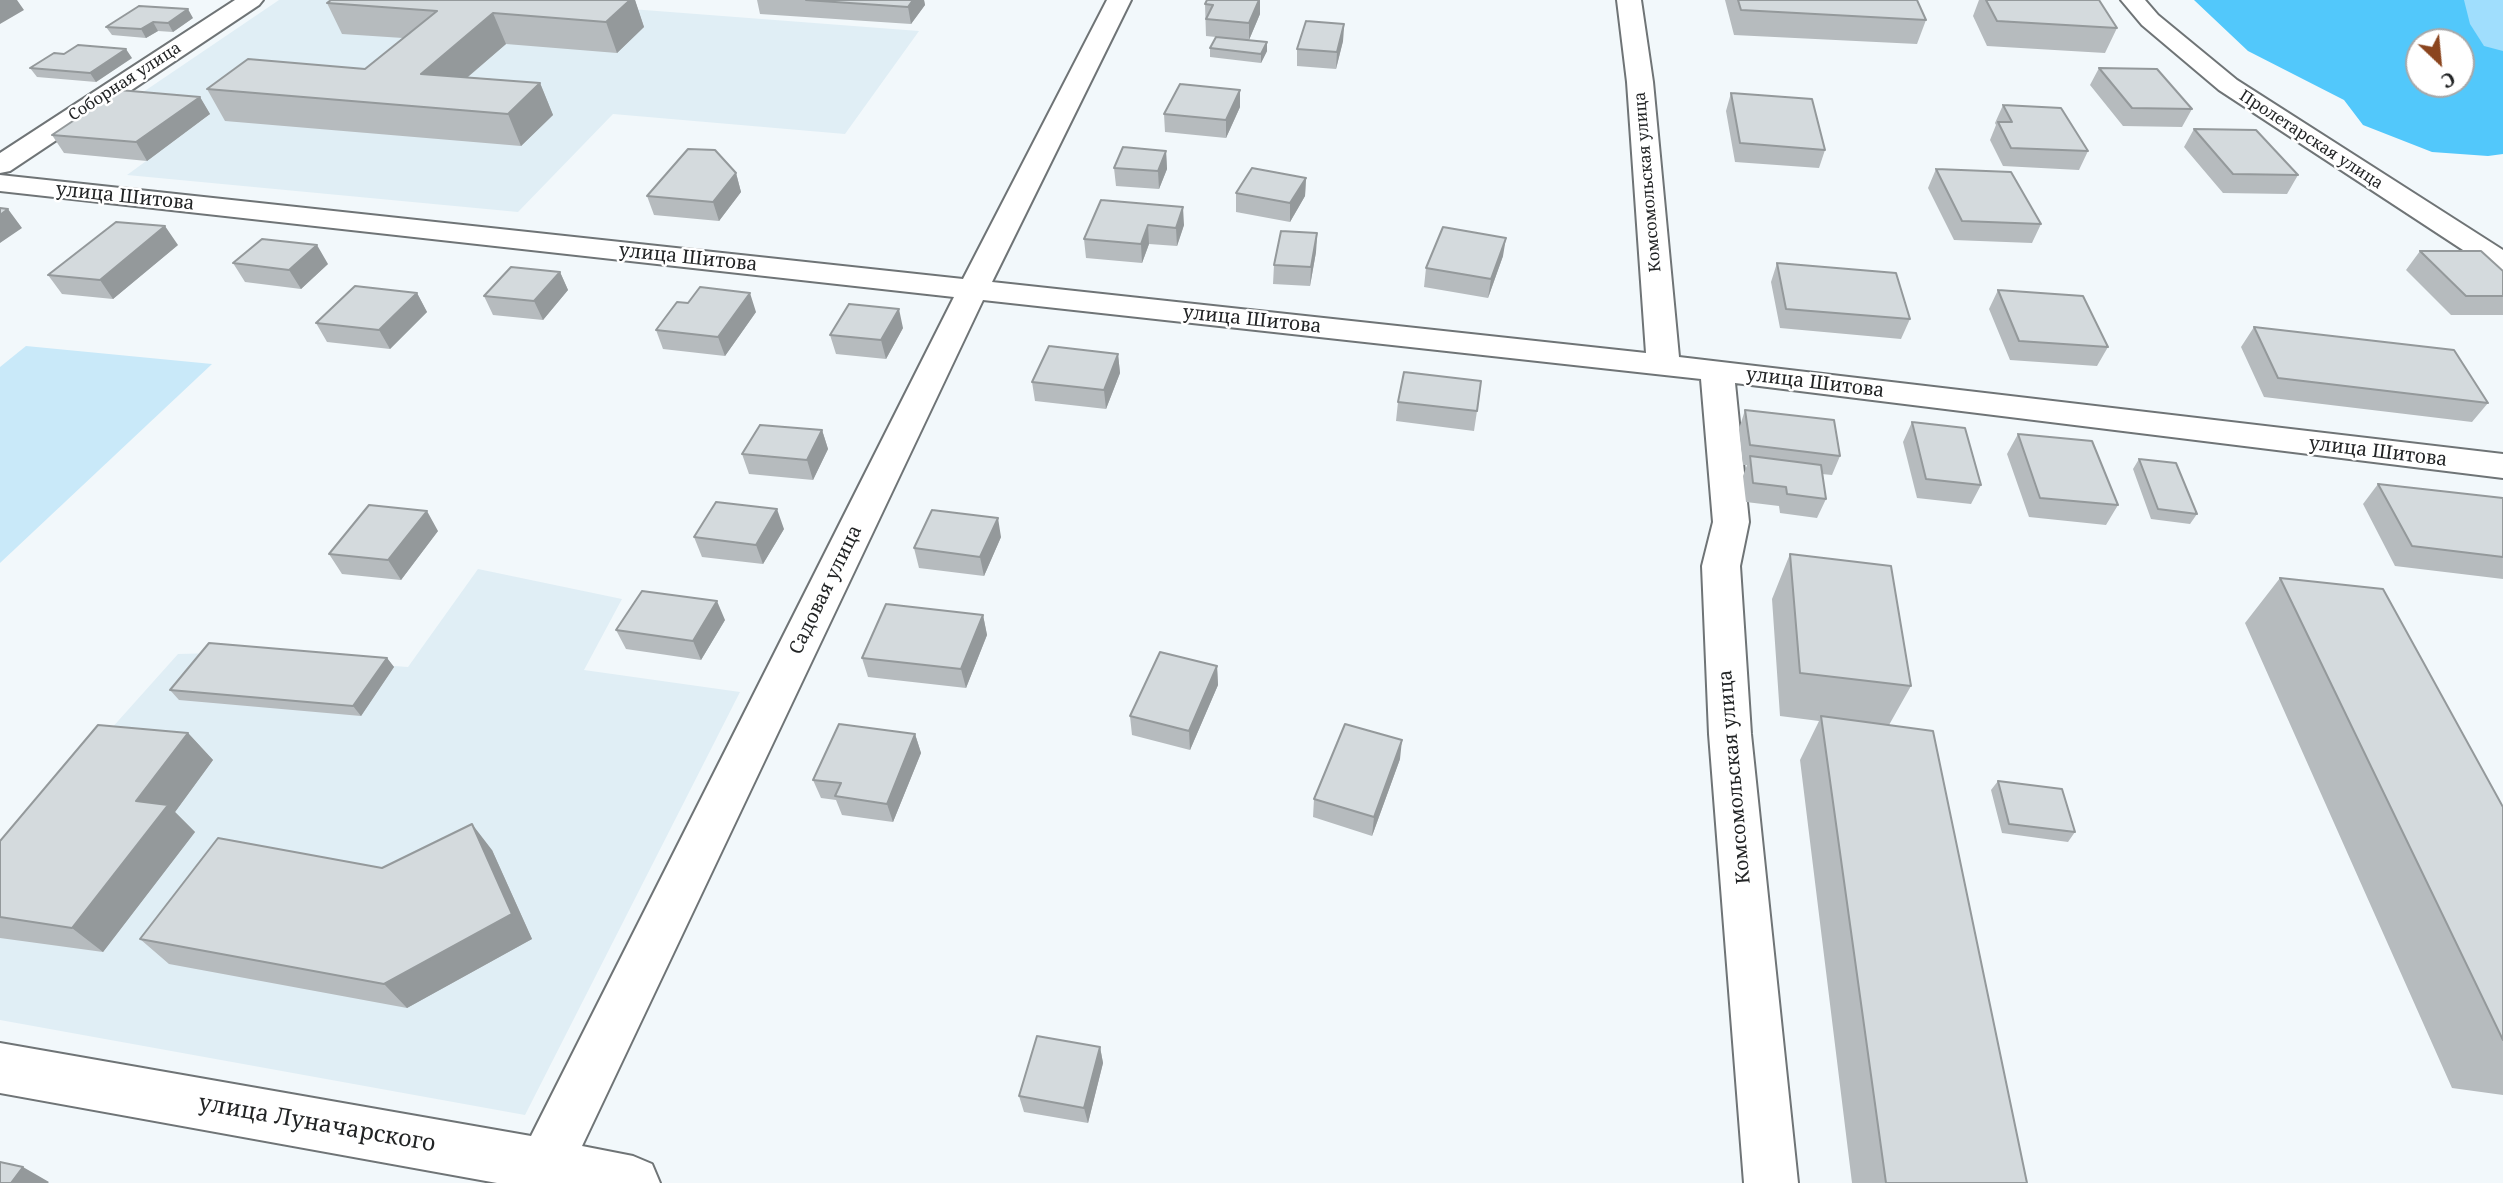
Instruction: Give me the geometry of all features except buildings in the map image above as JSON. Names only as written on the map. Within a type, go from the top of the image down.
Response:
[{"type":"street","points":[[242,0],[251,0]]},
{"type":"street","name":"Соборная улица","points":[[0,164],[251,0]]},
{"type":"street","name":"Садовая улица","points":[[547,1174],[973,289],[1119,0]]},
{"type":"street","name":"Комсомольская улица","points":[[1629,0],[1640,82],[1662,365]]},
{"type":"street","name":"Пролетарская улица","points":[[2133,0],[2150,20],[2228,85],[2503,264]]},
{"type":"street","name":"улица Шитова","points":[[0,183],[1717,371],[2503,467]]},
{"type":"street","name":"Комсомольская улица","points":[[1717,371],[1731,522],[1721,566],[1730,734],[1772,1183]]},
{"type":"street","name":"улица Луначарского","points":[[0,1068],[547,1174],[633,1183]]},
{"type":"shaded area","points":[[279,0],[513,0],[919,31],[845,134],[613,114],[518,212],[127,175],[209,115],[121,107]]},
{"type":"shaded area","points":[[2194,0],[2503,0],[2503,154],[2488,156],[2432,152],[2363,125],[2344,100],[2248,51]]},
{"type":"shaded area","points":[[26,346],[212,364],[0,563],[0,367]]},
{"type":"shaded area","points":[[478,569],[622,599],[584,670],[740,692],[525,1115],[0,1020],[0,853],[178,654],[217,653],[408,667]]},
{"type":"waterway","points":[[2489,0],[2496,24],[2503,35]]}]
